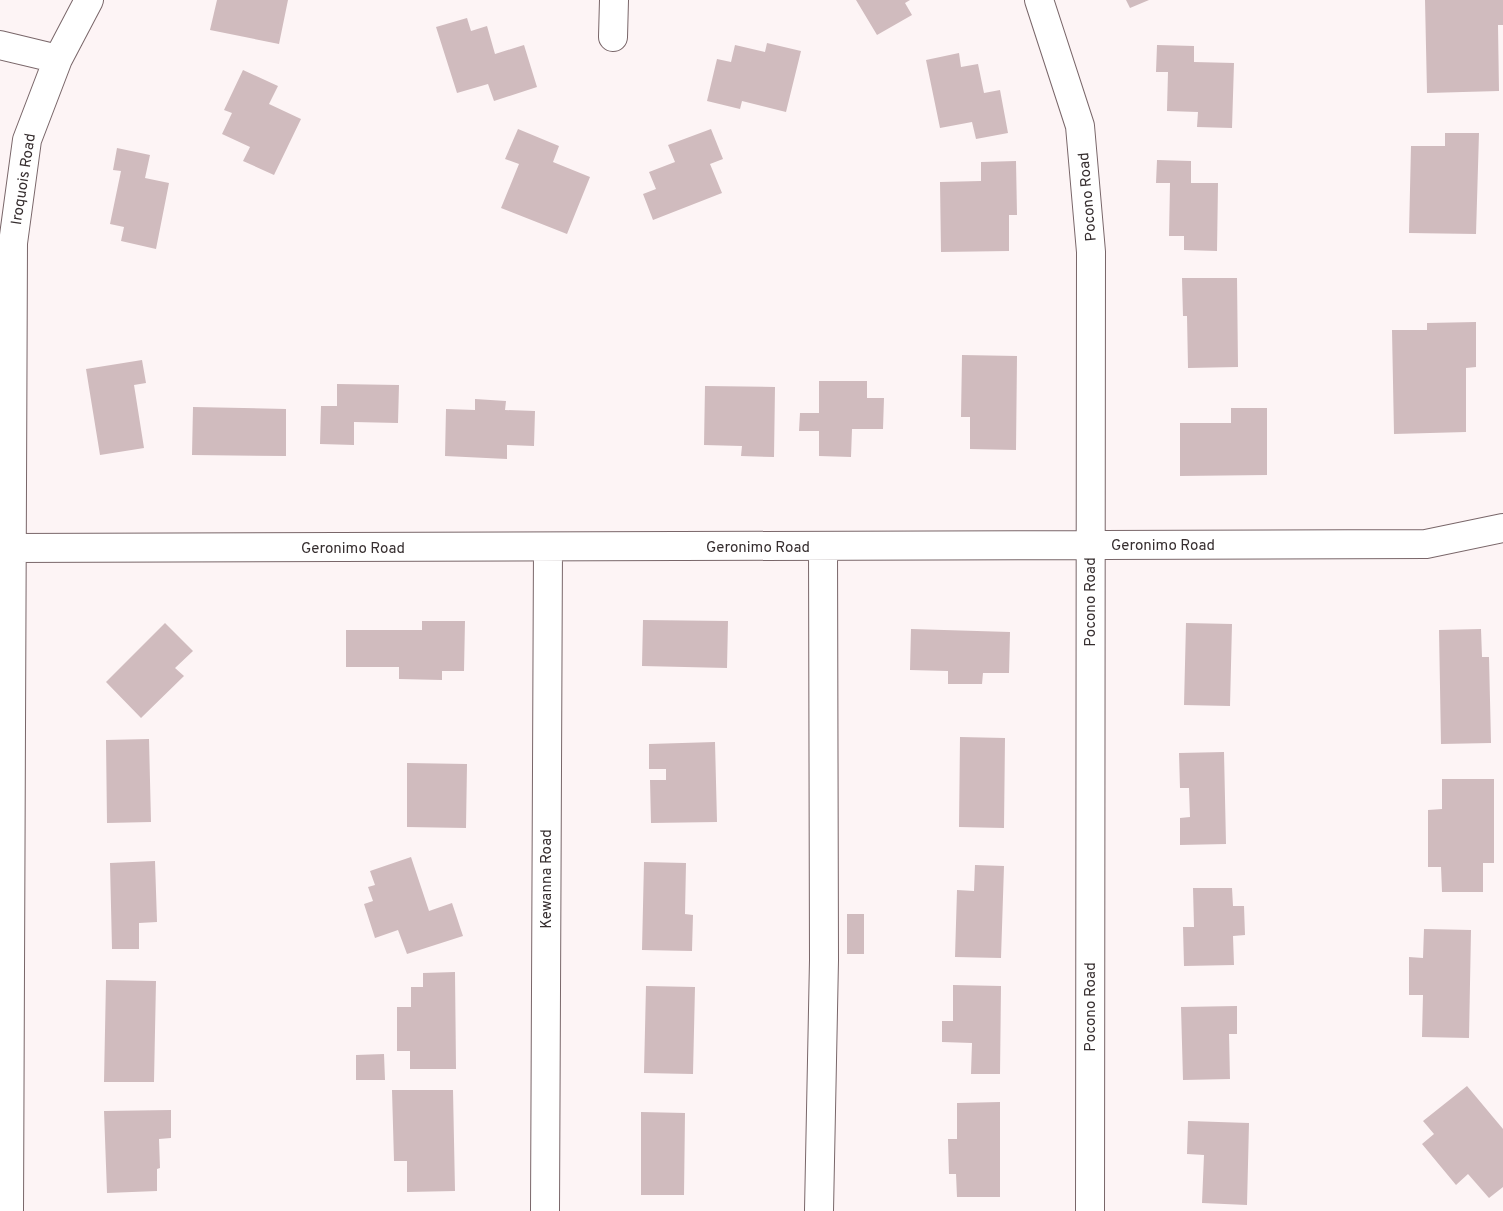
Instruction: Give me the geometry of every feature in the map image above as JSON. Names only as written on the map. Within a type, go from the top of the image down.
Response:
[{"type":"street","name":"Iroquois Road","points":[[9,1211],[4,1078],[13,243],[26,140],[58,59],[89,0]]},
{"type":"street","points":[[613,37],[614,0]]},
{"type":"street","name":"Pocono Road","points":[[1039,0],[1080,126],[1092,252],[1090,1211]]},
{"type":"street","points":[[0,45],[58,59]]},
{"type":"street","name":"Geronimo Road","points":[[11,548],[1426,544],[1503,528]]},
{"type":"street","points":[[819,1211],[824,960],[823,546]]},
{"type":"street","name":"Kewanna Road","points":[[545,1211],[548,547]]},
{"type":"building","points":[[217,0],[288,0],[279,44],[210,30]]},
{"type":"building","points":[[856,0],[910,0],[905,3],[912,15],[877,35]]},
{"type":"building","points":[[1126,0],[1149,0],[1130,8]]},
{"type":"building","points":[[1425,0],[1503,0],[1503,25],[1498,25],[1499,91],[1427,93]]},
{"type":"building","points":[[467,18],[471,31],[487,26],[495,54],[524,45],[537,87],[494,101],[488,84],[457,93],[436,27]]},
{"type":"building","points":[[767,43],[801,51],[786,112],[742,101],[740,109],[707,101],[717,59],[731,62],[735,45],[765,52]]},
{"type":"building","points":[[1157,45],[1194,46],[1194,62],[1234,63],[1232,128],[1197,127],[1198,112],[1167,111],[1168,72],[1156,72]]},
{"type":"building","points":[[959,53],[961,67],[978,64],[984,93],[1000,90],[1008,133],[976,139],[972,122],[940,128],[926,60]]},
{"type":"building","points":[[243,70],[278,86],[269,104],[301,119],[274,175],[243,161],[250,147],[222,134],[232,113],[224,110]]},
{"type":"building","points":[[518,129],[559,146],[553,162],[590,177],[567,234],[501,208],[519,164],[505,159]]},
{"type":"building","points":[[711,129],[723,159],[710,164],[722,193],[653,220],[643,194],[656,189],[649,172],[675,162],[668,145]]},
{"type":"building","points":[[1445,133],[1479,133],[1476,234],[1409,233],[1411,146],[1445,146]]},
{"type":"building","points":[[117,148],[150,155],[145,178],[169,183],[156,249],[121,241],[124,227],[110,224],[121,171],[113,170]]},
{"type":"building","points":[[1157,160],[1191,161],[1191,183],[1218,183],[1217,251],[1184,250],[1184,236],[1169,236],[1170,183],[1156,183]]},
{"type":"building","points":[[1016,161],[1017,215],[1009,215],[1009,251],[941,252],[940,182],[981,181],[981,162]]},
{"type":"building","points":[[1182,278],[1237,278],[1238,367],[1188,368],[1187,316],[1183,316]]},
{"type":"building","points":[[1476,322],[1476,367],[1466,368],[1466,432],[1394,434],[1392,330],[1427,330],[1427,323]]},
{"type":"building","points":[[962,355],[1017,356],[1016,450],[970,449],[970,417],[961,417]]},
{"type":"building","points":[[142,360],[146,383],[134,385],[144,448],[100,455],[86,369]]},
{"type":"building","points":[[819,381],[867,381],[867,398],[884,398],[883,429],[852,429],[851,457],[819,456],[819,431],[799,431],[800,413],[819,413]]},
{"type":"building","points":[[337,384],[399,385],[398,423],[354,422],[354,445],[320,444],[321,406],[337,406]]},
{"type":"building","points":[[705,386],[775,387],[774,457],[741,456],[742,446],[704,445]]},
{"type":"building","points":[[475,399],[506,401],[505,410],[535,411],[534,446],[507,445],[507,459],[445,456],[446,409],[475,410]]},
{"type":"building","points":[[193,407],[286,409],[286,456],[192,455]]},
{"type":"building","points":[[1231,408],[1267,408],[1267,475],[1180,476],[1180,423],[1231,423]]},
{"type":"building","points":[[643,620],[728,621],[727,668],[642,666]]},
{"type":"building","points":[[422,621],[465,621],[464,671],[442,671],[442,680],[399,679],[399,667],[346,667],[346,630],[422,630]]},
{"type":"building","points":[[165,623],[193,651],[175,668],[184,676],[141,718],[106,682]]},
{"type":"building","points":[[1186,623],[1232,624],[1230,706],[1184,705]]},
{"type":"building","points":[[911,629],[1010,632],[1009,673],[983,673],[982,684],[948,684],[948,671],[910,670]]},
{"type":"building","points":[[1481,629],[1482,657],[1489,657],[1491,743],[1441,744],[1439,630]]},
{"type":"building","points":[[960,737],[1005,738],[1004,828],[959,827]]},
{"type":"building","points":[[149,739],[151,822],[107,823],[106,740]]},
{"type":"building","points":[[715,742],[717,822],[651,823],[650,780],[666,780],[666,769],[649,769],[649,744]]},
{"type":"building","points":[[1224,752],[1226,844],[1180,845],[1180,818],[1190,817],[1189,788],[1180,788],[1179,753]]},
{"type":"building","points":[[407,763],[467,764],[466,828],[407,827]]},
{"type":"building","points":[[1442,779],[1494,779],[1494,863],[1483,863],[1483,892],[1442,892],[1441,867],[1428,867],[1428,810],[1442,809]]},
{"type":"building","points":[[411,857],[429,911],[452,903],[463,936],[407,954],[398,930],[375,938],[364,904],[373,901],[368,887],[375,885],[370,871]]},
{"type":"building","points":[[155,861],[157,922],[139,923],[139,949],[112,949],[110,863]]},
{"type":"building","points":[[644,862],[686,863],[685,914],[693,915],[692,951],[642,950]]},
{"type":"building","points":[[975,865],[1004,866],[1001,958],[955,957],[957,890],[974,891]]},
{"type":"building","points":[[1193,888],[1232,888],[1233,906],[1244,906],[1245,935],[1233,936],[1234,965],[1184,966],[1183,927],[1194,927]]},
{"type":"building","points":[[847,914],[864,914],[864,954],[847,954]]},
{"type":"building","points":[[1424,929],[1471,930],[1469,1038],[1422,1037],[1423,995],[1409,995],[1409,957],[1423,958]]},
{"type":"building","points":[[455,972],[456,1069],[410,1069],[410,1051],[397,1051],[397,1007],[411,1007],[411,987],[423,987],[423,973]]},
{"type":"building","points":[[106,980],[156,981],[154,1082],[104,1082]]},
{"type":"building","points":[[953,985],[1001,986],[1000,1074],[971,1074],[972,1043],[942,1042],[942,1021],[953,1021]]},
{"type":"building","points":[[646,986],[695,987],[693,1074],[644,1073]]},
{"type":"building","points":[[1237,1006],[1237,1034],[1229,1034],[1230,1079],[1183,1080],[1181,1007]]},
{"type":"building","points":[[384,1054],[385,1080],[356,1080],[356,1055]]},
{"type":"building","points":[[1467,1086],[1503,1129],[1503,1187],[1489,1198],[1468,1174],[1456,1185],[1422,1144],[1434,1134],[1423,1121]]},
{"type":"building","points":[[392,1090],[453,1090],[455,1191],[407,1192],[407,1161],[394,1161]]},
{"type":"building","points":[[1000,1102],[1000,1197],[957,1197],[956,1174],[949,1174],[948,1139],[957,1139],[957,1103]]},
{"type":"building","points":[[171,1110],[171,1138],[159,1139],[160,1168],[157,1169],[157,1191],[107,1193],[104,1111]]},
{"type":"building","points":[[641,1112],[685,1113],[684,1195],[641,1195]]},
{"type":"building","points":[[1188,1121],[1249,1123],[1247,1205],[1202,1203],[1204,1155],[1187,1154]]}]
